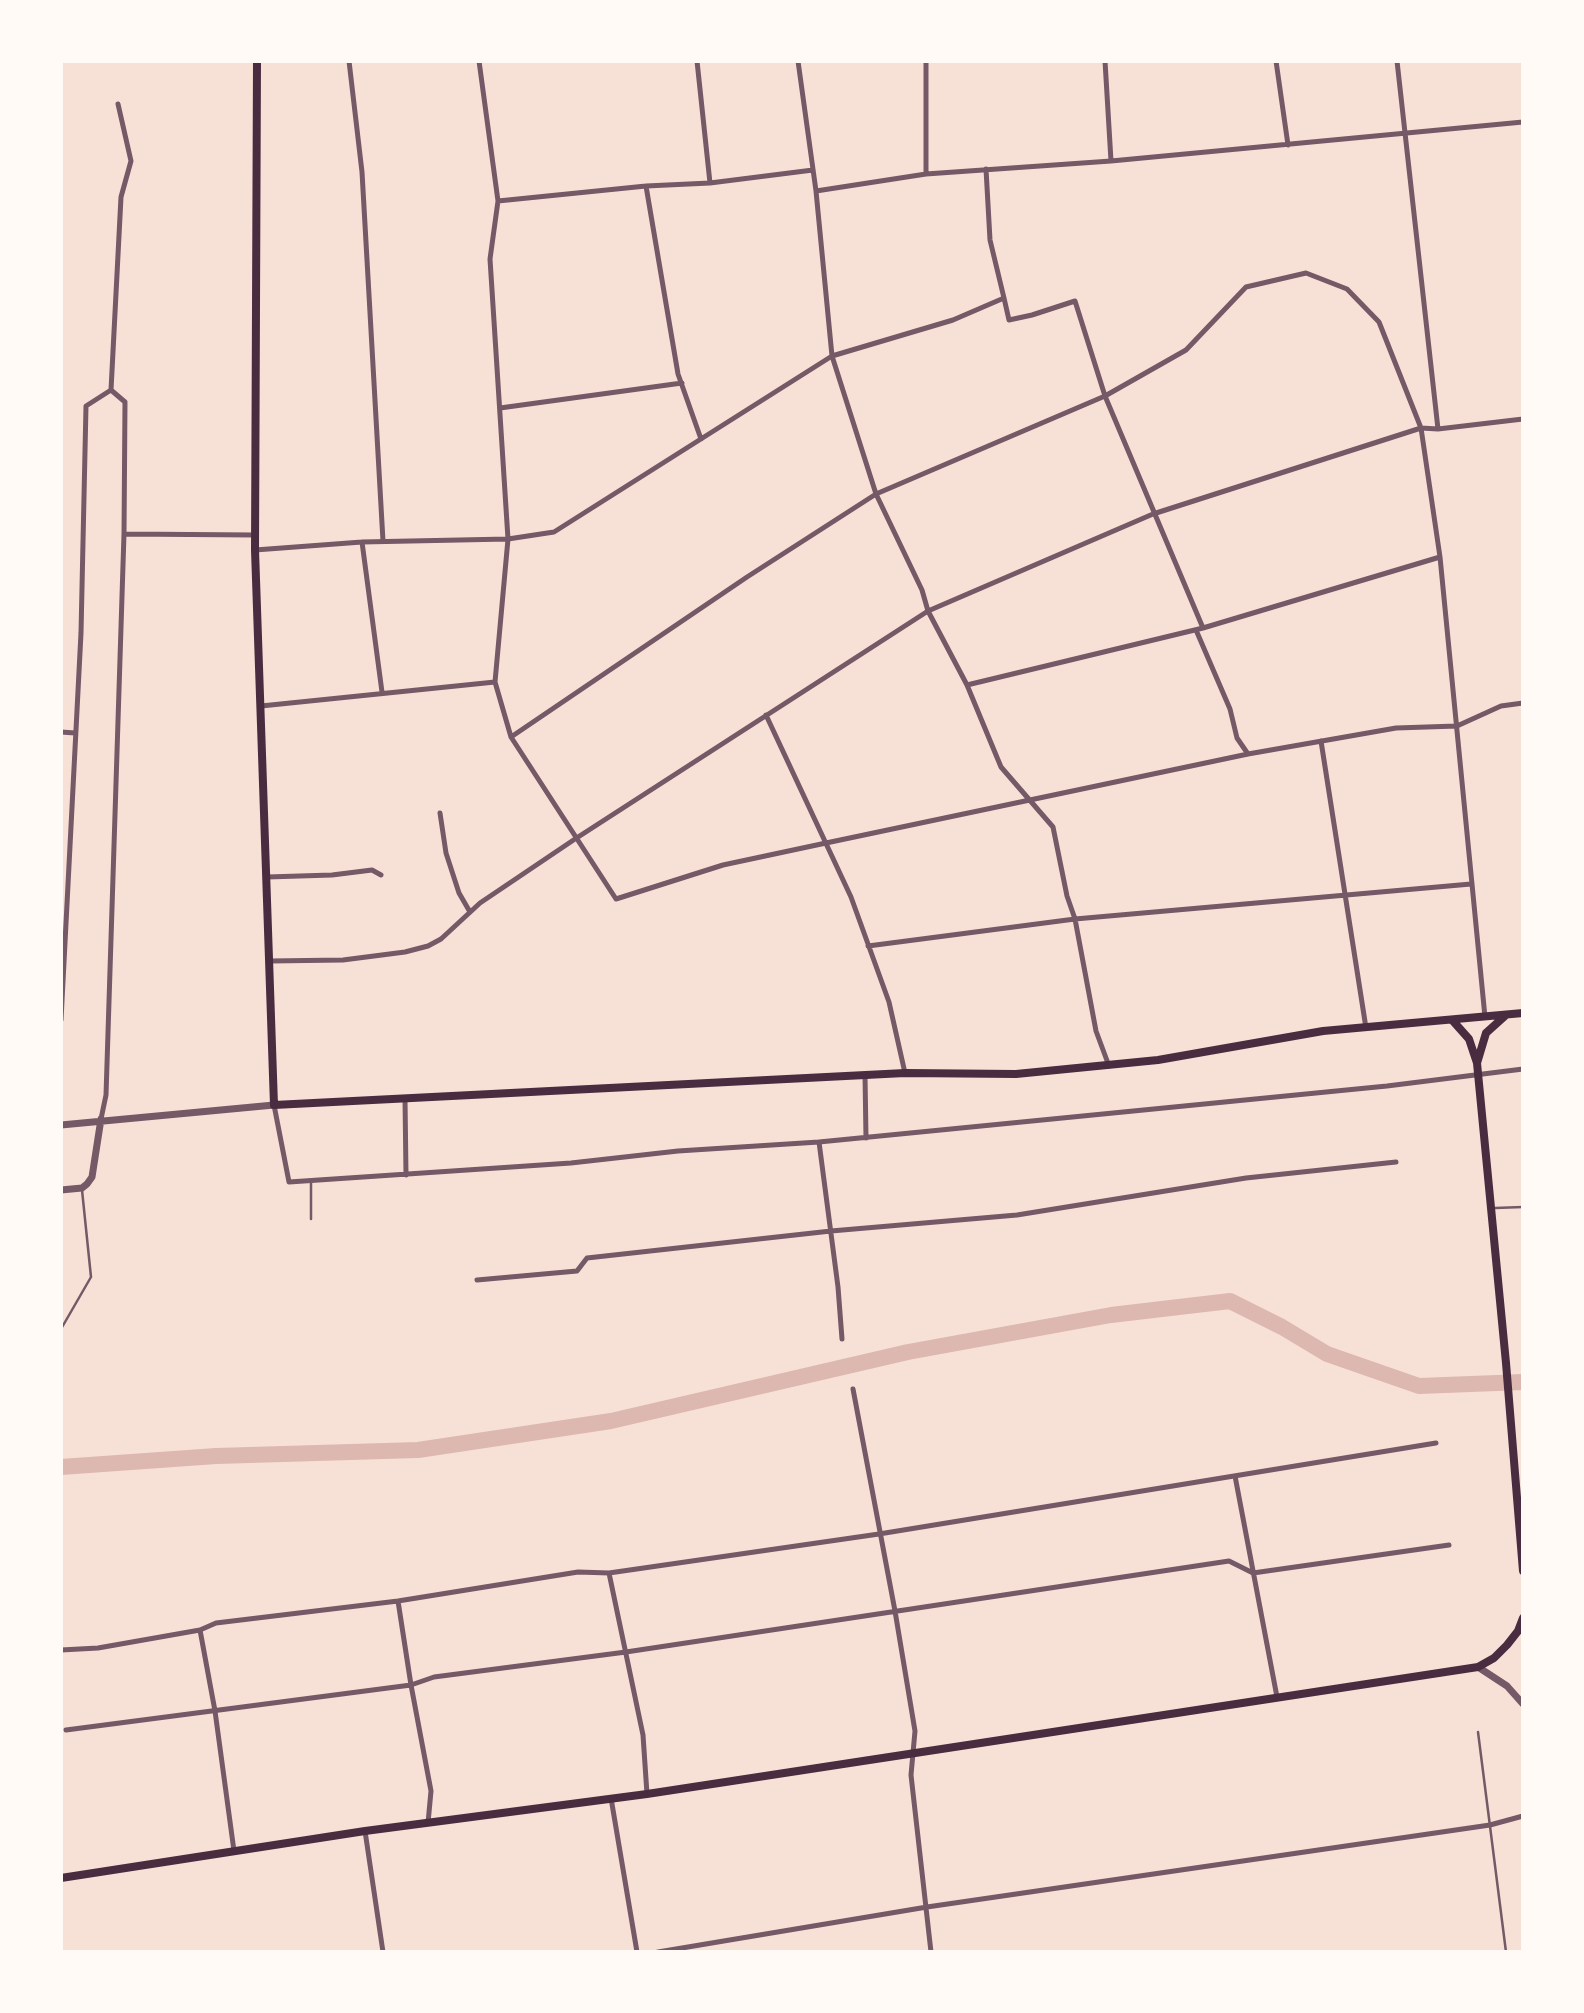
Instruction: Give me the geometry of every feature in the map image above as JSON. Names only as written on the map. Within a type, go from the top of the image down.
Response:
[{"type":"main road","points":[[257,61],[255,550],[274,1105],[905,1073],[1016,1074],[1109,1067],[1323,1031],[1523,1013]]},
{"type":"main road","points":[[1477,1063],[1486,1033],[1506,1015]]},
{"type":"main road","points":[[1453,1021],[1469,1039],[1477,1063],[1523,1571]]},
{"type":"main road","points":[[61,1878],[365,1831],[648,1794],[1478,1667],[1494,1658],[1507,1645],[1518,1631],[1523,1618]]},
{"type":"street","points":[[349,61],[362,172],[383,541]]},
{"type":"street","points":[[479,61],[498,201],[491,259],[508,539],[495,682],[511,737],[616,899],[723,865],[1248,754],[1396,728],[1457,726],[1501,706],[1523,703]]},
{"type":"street","points":[[697,61],[710,183]]},
{"type":"street","points":[[798,61],[816,191],[832,356],[876,495],[922,590],[928,611],[967,685],[1001,767],[1053,827],[1067,896],[1075,919],[1096,1031],[1109,1067]]},
{"type":"street","points":[[926,61],[926,174]]},
{"type":"street","points":[[1105,61],[1111,161]]},
{"type":"street","points":[[1276,61],[1288,145]]},
{"type":"street","points":[[1397,61],[1438,429]]},
{"type":"street","points":[[111,390],[121,197],[131,161],[118,104]]},
{"type":"street","points":[[816,191],[926,174],[1111,161],[1523,122]]},
{"type":"street","points":[[986,169],[990,240],[1009,320],[1075,301],[1105,396],[1200,629],[1230,709],[1237,738],[1248,754]]},
{"type":"street","points":[[498,201],[646,186],[710,183],[813,170]]},
{"type":"street","points":[[646,186],[682,383],[701,439]]},
{"type":"street","points":[[511,737],[747,577],[876,495],[1105,396],[1186,350],[1246,287],[1306,273],[1347,289],[1380,322],[1422,428],[1440,558],[1485,1017]]},
{"type":"street","points":[[255,550],[383,541],[508,539],[554,532],[832,356],[953,320],[1004,298]]},
{"type":"street","points":[[500,408],[682,383]]},
{"type":"street","points":[[61,1190],[85,1186],[92,1177],[106,1095],[124,534],[125,402],[111,390]]},
{"type":"street","points":[[61,1020],[63,939],[81,633],[86,406],[111,390]]},
{"type":"street","points":[[270,961],[343,960],[405,952],[428,946],[441,939],[480,903],[575,839],[928,611],[1153,514],[1422,428],[1438,429],[1523,419]]},
{"type":"street","points":[[124,534],[255,535]]},
{"type":"street","points":[[362,542],[382,692]]},
{"type":"street","points":[[967,685],[1200,629],[1440,558]]},
{"type":"street","points":[[261,706],[495,682]]},
{"type":"street","points":[[766,715],[851,897],[889,1002],[905,1073]]},
{"type":"street","points":[[61,732],[75,733]]},
{"type":"street","points":[[1321,741],[1366,1028]]},
{"type":"street","points":[[440,813],[446,853],[459,892],[470,912]]},
{"type":"street","points":[[267,877],[332,875],[372,870],[381,875]]},
{"type":"street","points":[[868,946],[1075,919],[1471,884]]},
{"type":"street","points":[[61,1125],[101,1119],[274,1105],[289,1182],[571,1163],[678,1151],[866,1138],[1387,1086],[1523,1069]]},
{"type":"street","points":[[864,1075],[866,1138]]},
{"type":"street","points":[[405,1098],[406,1175]]},
{"type":"street","points":[[819,1142],[842,1339]]},
{"type":"street","points":[[477,1280],[577,1271],[587,1258],[831,1231],[1017,1216],[1246,1178],[1396,1162]]},
{"type":"street","points":[[853,1389],[915,1731],[911,1775],[931,1952]]},
{"type":"street","points":[[61,1650],[98,1648],[200,1630],[216,1623],[398,1601],[578,1572],[609,1573],[879,1534],[1436,1443]]},
{"type":"street","points":[[1235,1476],[1277,1697]]},
{"type":"street","points":[[66,1730],[411,1685],[434,1677],[626,1652],[1229,1561],[1253,1573],[1448,1545]]},
{"type":"street","points":[[609,1573],[643,1735],[648,1794]]},
{"type":"street","points":[[398,1601],[431,1791],[428,1823]]},
{"type":"street","points":[[200,1630],[215,1711],[234,1851]]},
{"type":"street","points":[[1478,1667],[1507,1686],[1523,1704]]},
{"type":"street","points":[[611,1798],[637,1952]]},
{"type":"street","points":[[658,1952],[927,1907],[1490,1825],[1523,1816]]},
{"type":"street","points":[[365,1831],[383,1952]]},
{"type":"lane","points":[[311,1181],[311,1219]]},
{"type":"lane","points":[[61,1329],[91,1277],[85,1186]]},
{"type":"lane","points":[[1491,1208],[1523,1207]]},
{"type":"lane","points":[[1478,1732],[1506,1952]]},
{"type":"waterway","points":[[61,1467],[216,1456],[418,1450],[611,1421],[908,1352],[1111,1315],[1230,1301],[1282,1327],[1327,1354],[1419,1386],[1523,1382]]}]
